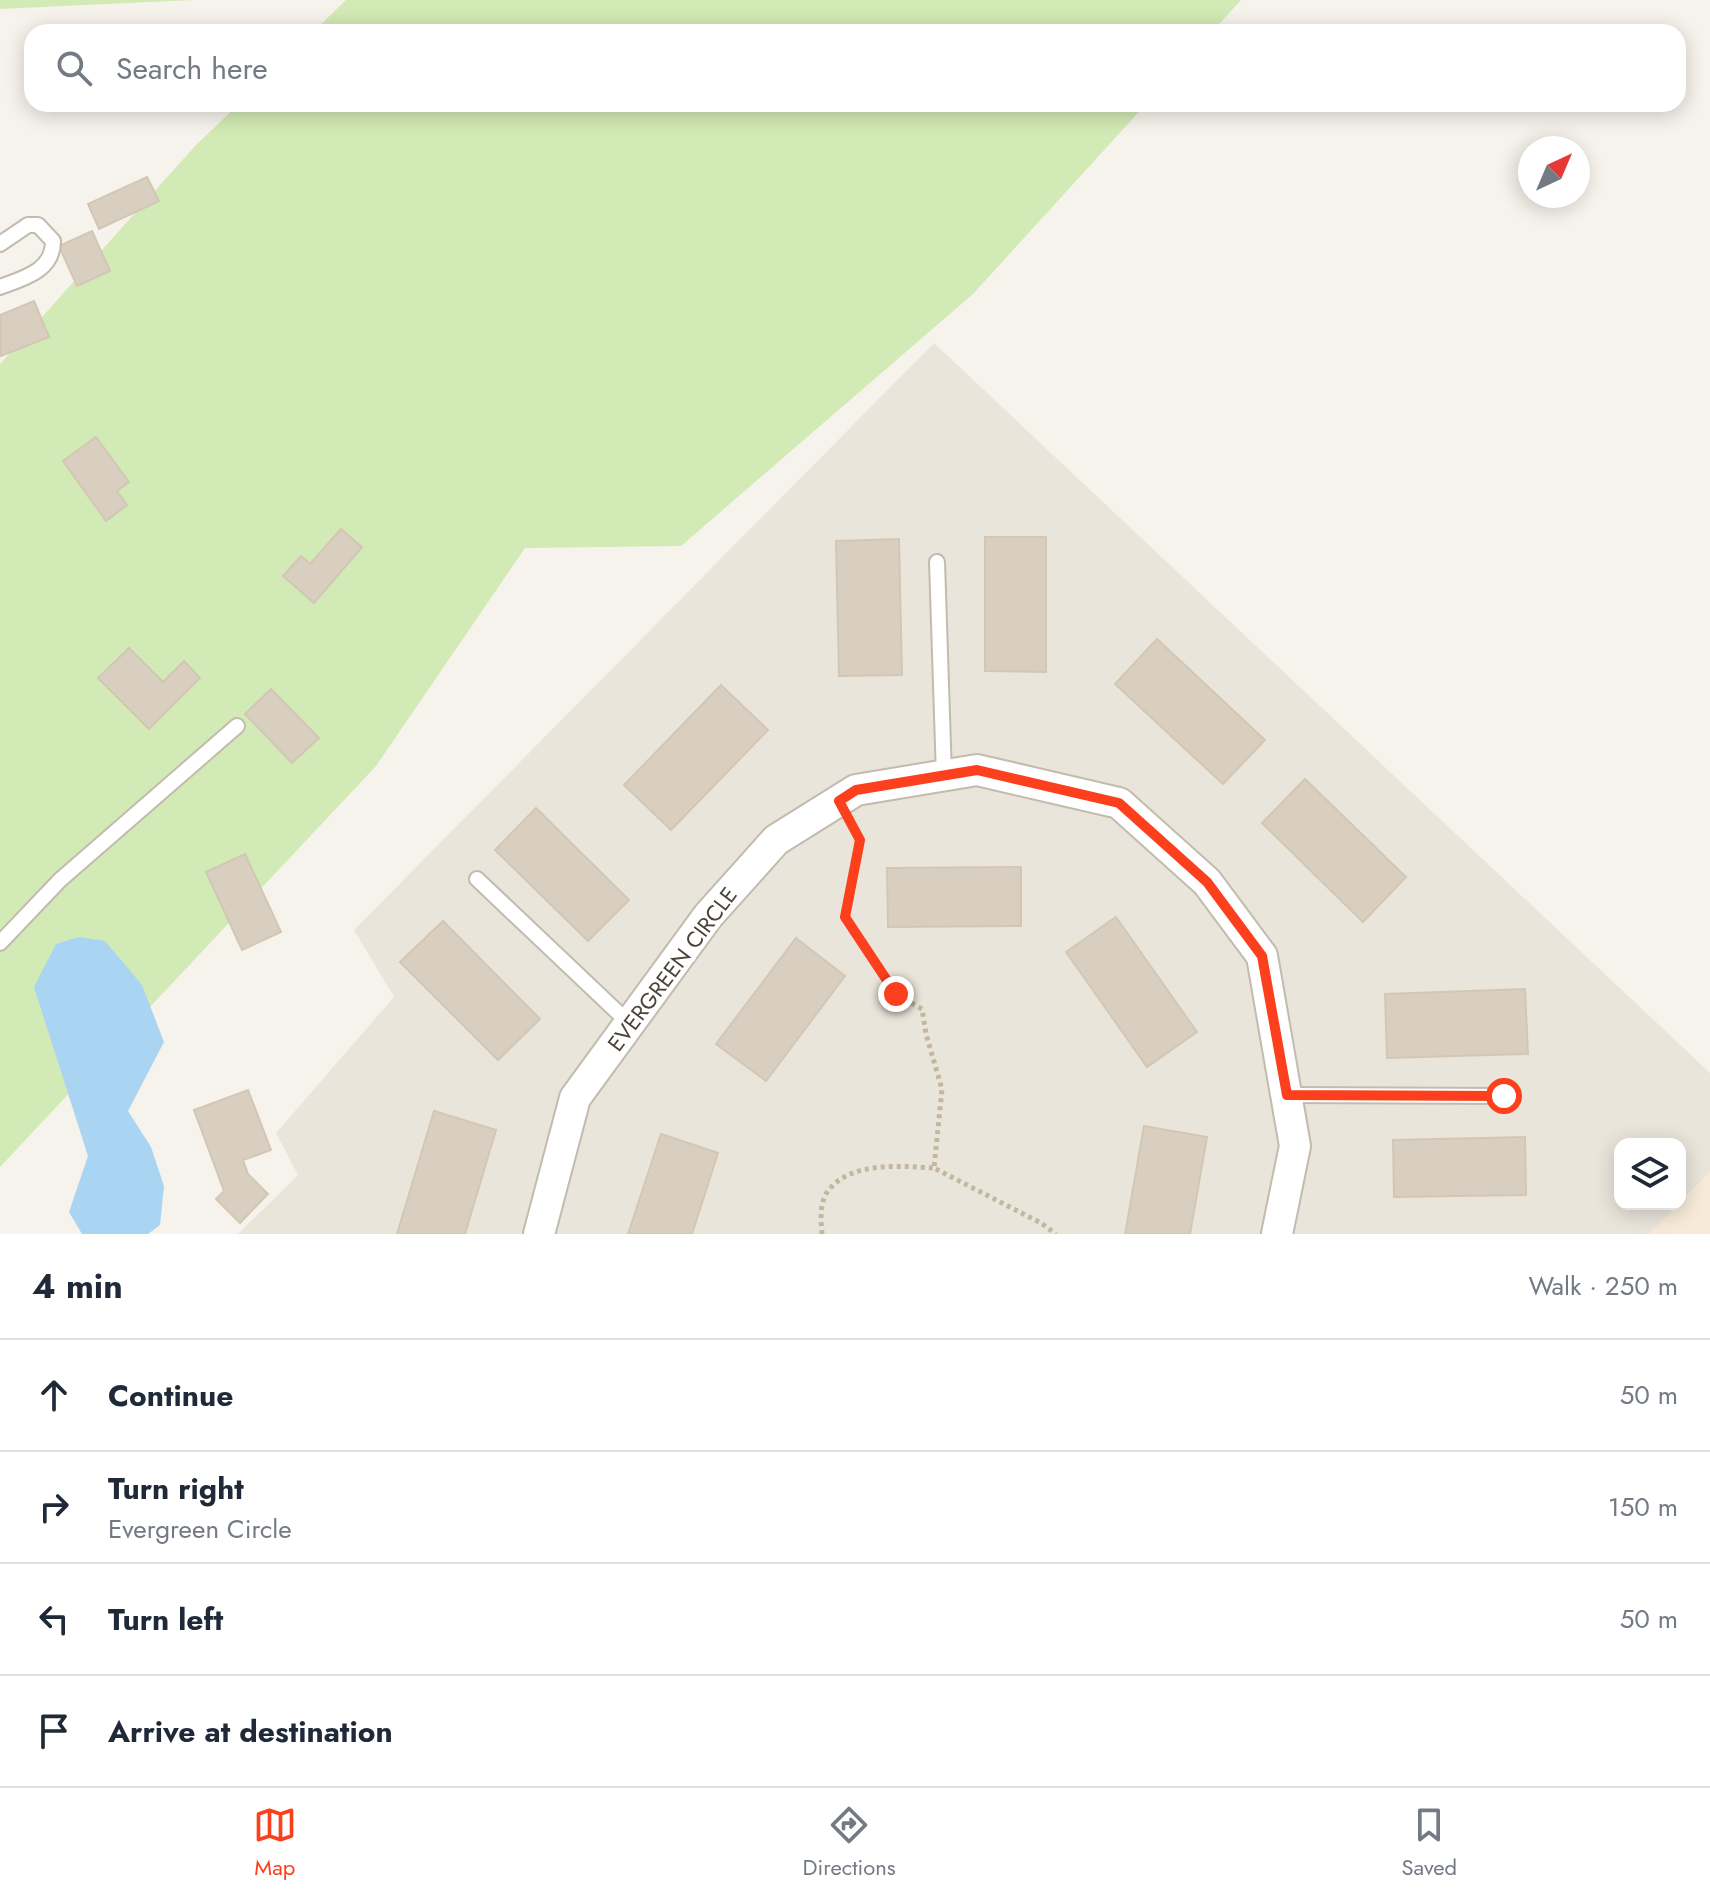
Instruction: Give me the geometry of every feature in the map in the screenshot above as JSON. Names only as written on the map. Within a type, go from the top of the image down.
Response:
[{"type":"street","name":"EVERGREEN CIRCLE","points":[[539,1234],[575,1098],[708,916],[776,840],[856,790],[977,770],[1119,803],[1207,882],[1262,956],[1295,1146],[1277,1234]]},
{"type":"lane","points":[[0,244],[28,225],[38,225],[53,241],[53,252],[48,262],[34,274],[0,287]]},
{"type":"lane","points":[[937,562],[944,776]]},
{"type":"lane","points":[[0,943],[60,880],[237,726]]},
{"type":"lane","points":[[477,879],[630,1024]]},
{"type":"lane","points":[[1287,1095],[1504,1096]]},
{"type":"path","points":[[839,801],[860,840],[845,917],[896,994],[922,1009],[942,1089],[934,1168]]},
{"type":"path","points":[[822,1234],[821,1213],[827,1192],[850,1173],[898,1166],[934,1168],[1041,1223],[1056,1234]]},
{"type":"shaded area","points":[[934,343],[1710,1073],[1710,1172],[1686,1197],[1686,1138],[1614,1138],[1614,1210],[1673,1210],[1649,1234],[238,1234],[298,1175],[276,1133],[394,997],[354,930]]},
{"type":"shaded area","points":[[1710,1172],[1710,1234],[1649,1234],[1674,1210],[1686,1210],[1686,1198]]},
{"type":"green space","points":[[0,0],[193,0],[0,9]]},
{"type":"green space","points":[[346,0],[1241,0],[1219,24],[321,24]]},
{"type":"green space","points":[[231,112],[1139,112],[973,294],[681,546],[525,548],[376,766],[0,1167],[0,364],[195,146]]},
{"type":"water","points":[[79,937],[105,941],[142,985],[164,1042],[128,1111],[151,1147],[164,1186],[160,1225],[148,1234],[82,1234],[69,1212],[88,1156],[34,987],[56,944]]},
{"type":"building","points":[[147,177],[159,201],[99,229],[88,204]]},
{"type":"building","points":[[92,231],[110,271],[77,286],[59,246]]},
{"type":"building","points":[[34,301],[49,337],[1,356],[0,315]]},
{"type":"building","points":[[96,437],[129,482],[117,491],[127,505],[106,521],[63,461]]},
{"type":"building","points":[[341,529],[362,547],[314,603],[283,576],[301,556],[310,564]]},
{"type":"building","points":[[985,537],[1046,537],[1046,672],[985,671]]},
{"type":"building","points":[[899,539],[902,675],[839,676],[836,541]]},
{"type":"building","points":[[1157,639],[1265,740],[1223,784],[1115,684]]},
{"type":"building","points":[[129,648],[163,682],[184,661],[200,678],[149,729],[98,678]]},
{"type":"building","points":[[721,685],[768,730],[671,830],[624,785]]},
{"type":"building","points":[[271,689],[319,738],[292,763],[245,714]]},
{"type":"building","points":[[1305,779],[1406,877],[1363,922],[1262,823]]},
{"type":"building","points":[[536,808],[629,900],[588,941],[495,850]]},
{"type":"building","points":[[245,854],[281,932],[242,950],[206,872]]},
{"type":"building","points":[[1021,867],[1021,926],[888,927],[887,868]]},
{"type":"building","points":[[1116,917],[1197,1032],[1147,1067],[1066,952]]},
{"type":"building","points":[[443,921],[540,1019],[498,1060],[400,962]]},
{"type":"building","points":[[796,938],[845,976],[766,1081],[716,1044]]},
{"type":"building","points":[[1525,989],[1528,1054],[1387,1058],[1385,994]]},
{"type":"building","points":[[248,1090],[271,1150],[243,1160],[248,1174],[268,1194],[240,1223],[216,1199],[224,1191],[194,1110]]},
{"type":"building","points":[[434,1111],[496,1130],[465,1234],[397,1234]]},
{"type":"building","points":[[1144,1126],[1207,1137],[1190,1234],[1125,1234]]},
{"type":"building","points":[[661,1134],[718,1153],[692,1234],[628,1234]]},
{"type":"building","points":[[1525,1137],[1526,1195],[1394,1197],[1393,1140]]},
{"type":"route","points":[[896,994],[845,917],[860,840],[839,801],[856,790],[977,770],[1119,803],[1207,882],[1262,956],[1287,1095],[1504,1096]]}]
